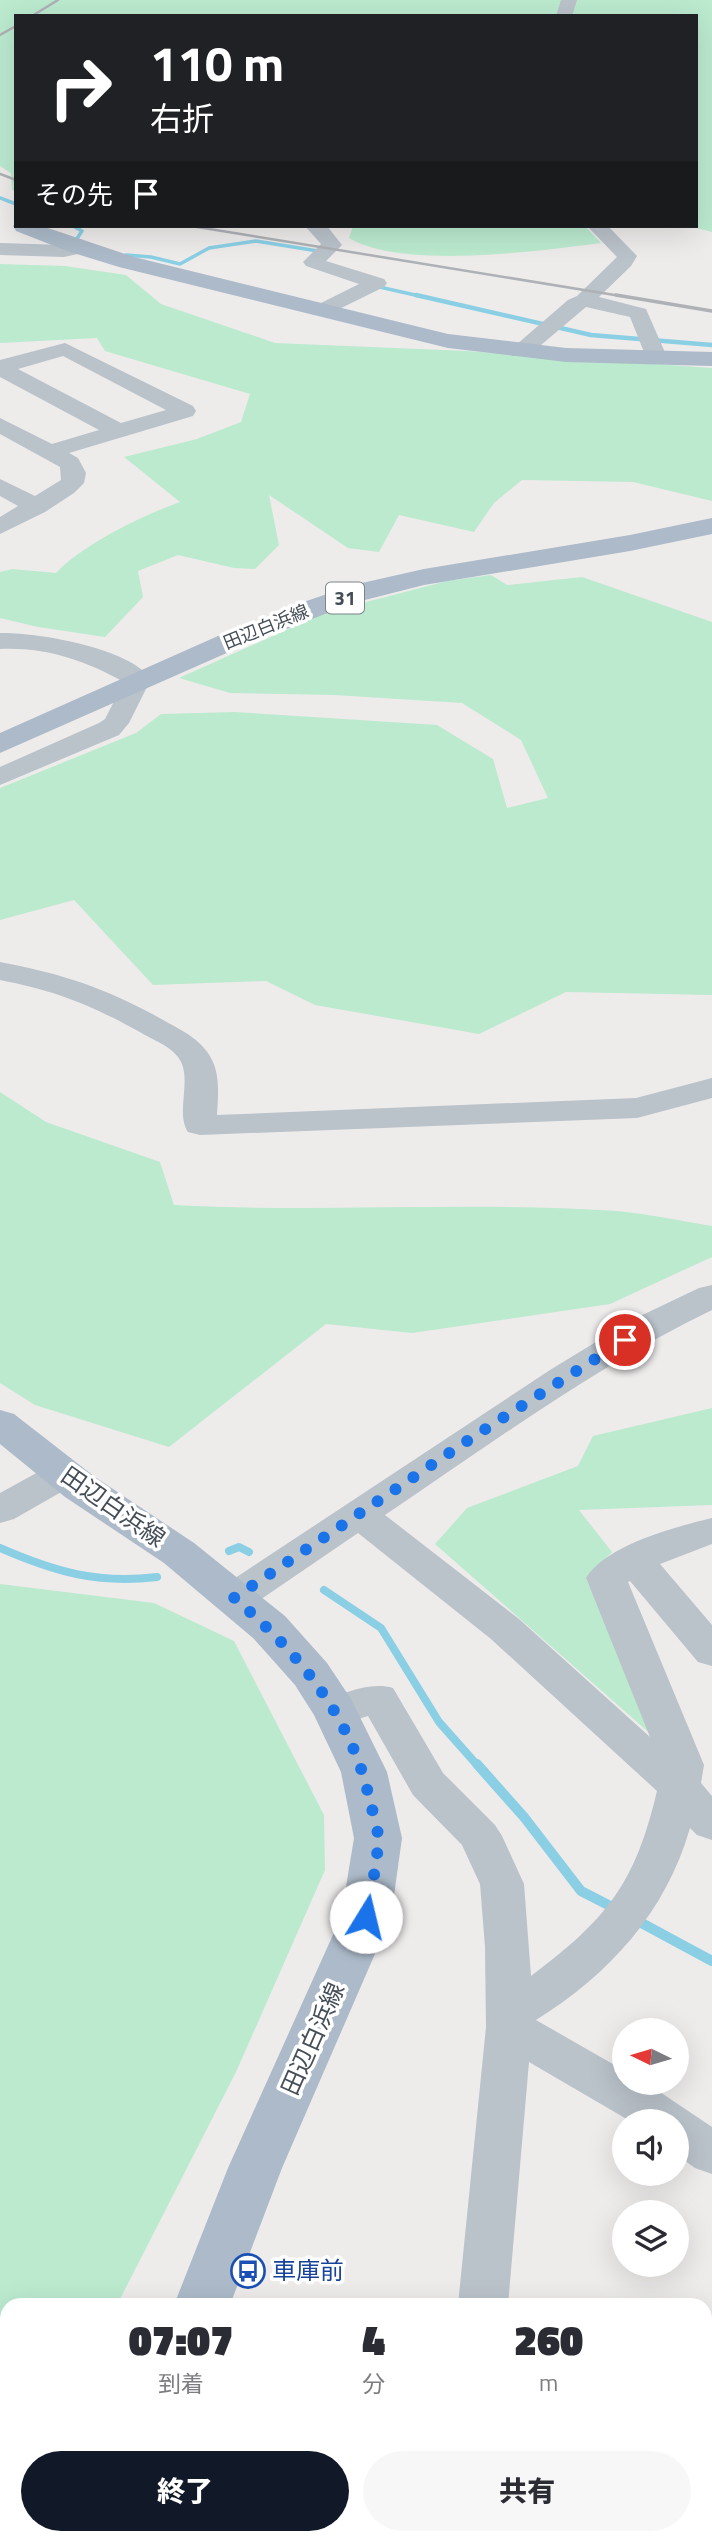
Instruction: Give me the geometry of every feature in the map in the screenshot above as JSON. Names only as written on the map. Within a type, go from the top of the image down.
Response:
[{"type":"main road","points":[[31,228],[80,248],[432,337],[520,351],[652,347],[712,359]]},
{"type":"main road","name":"田辺白浜線","points":[[0,744],[138,680],[294,614],[382,586],[475,567],[649,541],[712,526]]},
{"type":"main road","name":"田辺白浜線","points":[[0,1423],[64,1474],[179,1553],[269,1627],[311,1674],[335,1711],[364,1772],[378,1838],[366,1917],[255,2168],[205,2298]]},
{"type":"street","points":[[318,228],[332,245],[317,256],[313,262],[315,264],[377,283],[320,310]]},
{"type":"street","points":[[520,351],[584,300],[628,256],[599,228]]},
{"type":"street","points":[[0,248],[64,251],[80,248]]},
{"type":"street","points":[[584,300],[639,313],[652,347]]},
{"type":"street","points":[[0,368],[65,349],[186,411],[49,452]]},
{"type":"street","points":[[0,368],[119,430]]},
{"type":"street","points":[[0,425],[70,463],[74,473],[72,483],[66,488],[0,527]]},
{"type":"street","points":[[0,486],[37,507]]},
{"type":"street","points":[[0,641],[20,639],[70,648],[118,668],[138,680],[116,723],[109,729],[0,777]]},
{"type":"street","points":[[0,971],[46,980],[109,1002],[181,1043],[197,1061],[202,1083],[200,1125],[637,1108],[712,1088]]},
{"type":"street","points":[[234,1598],[563,1378],[645,1328],[712,1296]]},
{"type":"street","points":[[0,1510],[64,1474]]},
{"type":"street","points":[[359,1514],[505,1629],[679,1787],[712,1824]]},
{"type":"street","points":[[509,2020],[614,1931],[627,1915],[660,1855],[679,1787],[683,1765],[606,1578],[634,1559],[695,1534],[712,1531]]},
{"type":"street","points":[[634,1559],[712,1652]]},
{"type":"street","points":[[335,1711],[378,1699],[428,1784],[480,1836],[502,1884],[508,1947],[509,2020],[495,2204],[484,2298]]},
{"type":"street","points":[[509,2020],[567,2063],[621,2090],[650,2109]]},
{"type":"street","points":[[689,2136],[712,2154]]},
{"type":"green space","points":[[0,0],[712,0],[712,232],[697,228],[698,14],[14,14],[14,190],[11,173],[0,166]]},
{"type":"green space","points":[[352,228],[587,228],[601,243],[472,256],[436,256],[373,248],[349,238]]},
{"type":"green space","points":[[0,264],[65,266],[126,275],[161,304],[275,343],[467,351],[712,368],[712,501],[633,482],[522,480],[494,503],[474,532],[399,515],[379,552],[348,548],[269,495],[279,545],[255,569],[234,568],[178,555],[138,571],[143,597],[105,637],[0,618],[0,572],[12,569],[56,573],[81,552],[114,532],[180,502],[124,457],[197,439],[241,422],[250,394],[105,351],[97,338],[0,343]]},
{"type":"green space","points":[[491,575],[507,585],[582,577],[712,622],[712,995],[566,992],[479,1034],[315,1005],[266,981],[153,985],[74,900],[0,920],[0,788],[136,733],[161,714],[235,712],[437,725],[493,759],[507,808],[548,798],[521,740],[462,703],[334,695],[230,693],[179,678],[324,613],[447,581]]},
{"type":"green space","points":[[0,1092],[46,1122],[160,1162],[174,1205],[285,1208],[506,1207],[617,1211],[712,1226],[712,1257],[610,1304],[412,1333],[326,1324],[169,1447],[35,1405],[0,1383]]},
{"type":"green space","points":[[712,1408],[712,1505],[579,1510],[612,1552],[586,1579],[662,1744],[435,1544],[467,1508],[578,1466],[593,1436]]},
{"type":"green space","points":[[0,1584],[154,1603],[234,1641],[324,1815],[325,1870],[236,2072],[121,2298],[0,2298]]},
{"type":"waterway","points":[[0,198],[14,203]]},
{"type":"waterway","points":[[77,228],[82,231],[76,240],[81,241]]},
{"type":"waterway","points":[[126,255],[151,257],[180,264],[209,248],[256,241],[318,251],[317,254]]},
{"type":"waterway","points":[[375,286],[424,297]]},
{"type":"waterway","points":[[416,295],[591,335],[712,345]]},
{"type":"waterway","points":[[229,1551],[239,1547],[249,1552]]},
{"type":"waterway","points":[[0,1548],[39,1564],[77,1574],[115,1579],[157,1577]]},
{"type":"waterway","points":[[324,1590],[381,1628],[439,1722],[478,1766]]},
{"type":"waterway","points":[[477,1764],[524,1817],[581,1891],[616,1909]]},
{"type":"waterway","points":[[636,1920],[712,1961]]},
{"type":"railway","points":[[35,14],[58,0]]},
{"type":"railway","points":[[0,35],[14,27]]},
{"type":"railway","points":[[0,174],[14,179]]},
{"type":"railway","points":[[203,228],[627,297]]},
{"type":"railway","points":[[616,295],[712,311]]},
{"type":"place","name":"車庫前","points":[[248,2271]]},
{"type":"route","points":[[366,1917],[378,1838],[364,1772],[335,1711],[311,1674],[269,1627],[234,1598],[476,1435],[625,1340]]}]
